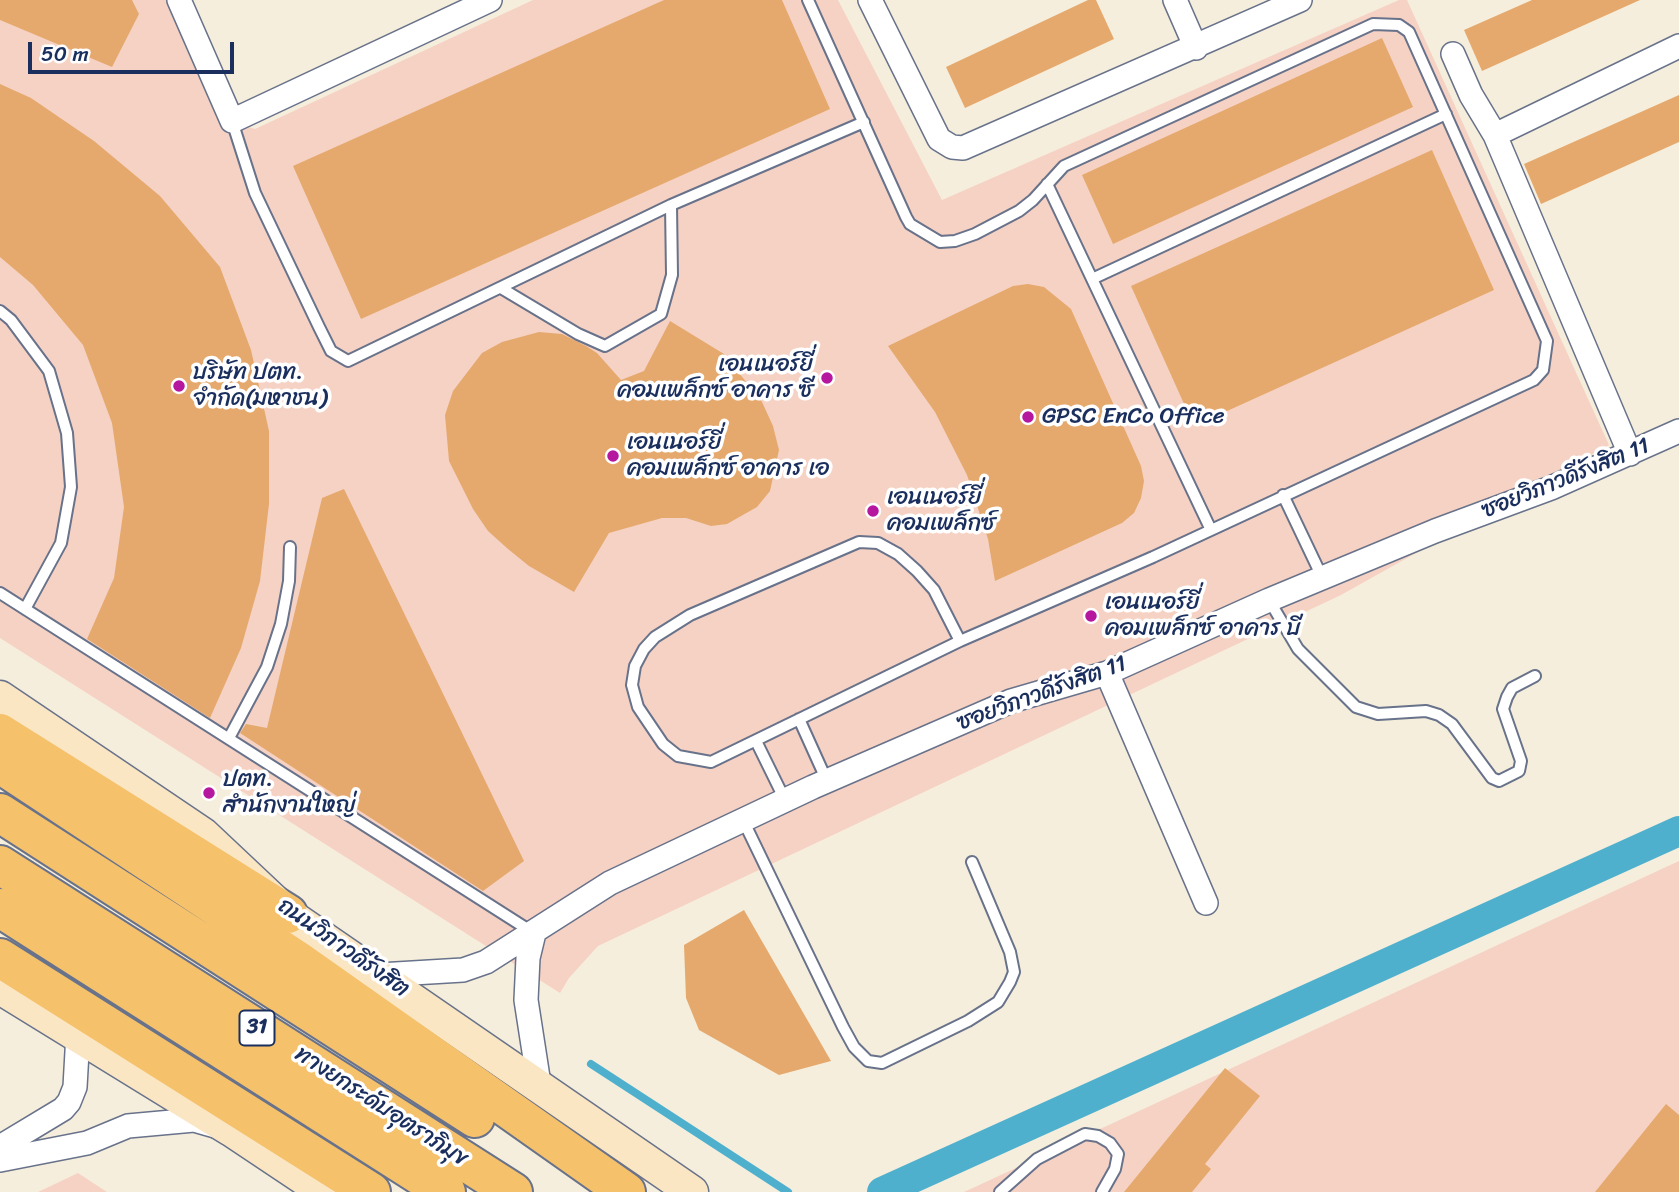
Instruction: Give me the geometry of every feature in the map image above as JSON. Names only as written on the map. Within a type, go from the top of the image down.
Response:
[{"type":"highway","points":[[0,733],[288,914]]},
{"type":"highway","points":[[12,771],[297,960],[626,1192]]},
{"type":"highway","name":"31","points":[[0,813],[407,1072],[583,1192]]},
{"type":"highway","name":"ทางยกระดับอุตราภิมุข","points":[[0,864],[513,1192]]},
{"type":"highway","name":"ทางยกระดับอุตราภิมุข","points":[[0,908],[446,1192]]},
{"type":"highway","points":[[0,958],[370,1192]]},
{"type":"main road","name":"ถนนวิภาวดีรังสิต","points":[[0,697],[203,834],[288,914],[539,1084],[692,1192]]},
{"type":"main road","points":[[0,988],[231,1130],[324,1192]]},
{"type":"street","points":[[179,0],[232,121],[490,0]]},
{"type":"street","points":[[870,0],[939,139],[952,147],[963,148],[1196,48],[1300,0]]},
{"type":"street","points":[[1175,0],[1196,48]]},
{"type":"street","points":[[1494,135],[1679,46]]},
{"type":"street","points":[[1453,54],[1494,135],[1630,454]]},
{"type":"street","name":"ซอยวิภาวดีรังสิต 11","points":[[379,975],[463,970],[486,962],[610,883],[827,781],[1011,701],[1107,673],[1269,600],[1434,531],[1551,488],[1679,431]]},
{"type":"street","points":[[1107,673],[1206,903]]},
{"type":"street","points":[[534,933],[528,958],[526,1000],[539,1084]]},
{"type":"street","points":[[0,1147],[63,1109],[69,1102],[75,1087],[78,1034]]},
{"type":"street","points":[[0,1160],[87,1143],[128,1126],[194,1121],[231,1130]]},
{"type":"lane","points":[[808,0],[910,224],[940,242],[955,242],[1008,216],[1033,200],[1064,166],[1373,24],[1399,25],[1409,32],[1547,341],[1543,370],[1534,380],[1211,530],[960,641],[711,762],[678,756],[663,744],[638,707],[632,685],[635,666],[644,649],[655,638],[690,615],[859,542],[878,543],[898,554],[916,571],[934,590],[960,641]]},
{"type":"lane","points":[[1092,279],[1446,114]]},
{"type":"lane","points":[[232,121],[255,193],[331,351],[348,360],[365,355],[671,205],[864,122]]},
{"type":"lane","points":[[1047,184],[1211,530]]},
{"type":"lane","points":[[501,288],[578,334],[605,346],[661,314],[672,275],[671,205]]},
{"type":"lane","points":[[0,311],[11,320],[48,371],[67,433],[71,487],[61,543],[25,609]]},
{"type":"lane","points":[[1283,495],[1324,579]]},
{"type":"lane","points":[[229,738],[267,667],[281,624],[289,581],[290,547]]},
{"type":"lane","points":[[0,593],[534,933]]},
{"type":"lane","points":[[1269,600],[1298,649],[1356,707],[1378,714],[1426,711],[1439,715],[1452,724],[1492,778],[1499,781],[1519,771],[1521,761],[1503,709],[1507,697],[1512,688],[1535,676]]},
{"type":"lane","points":[[799,719],[827,781]]},
{"type":"lane","points":[[756,741],[785,800]]},
{"type":"lane","points":[[743,820],[854,1047],[868,1061],[882,1063],[968,1021],[998,1002],[1010,982],[1014,972],[1010,952],[972,862]]},
{"type":"lane","points":[[1000,1192],[1037,1159],[1085,1135],[1098,1136],[1110,1143],[1118,1154],[1115,1169],[1102,1192]]},
{"type":"shaded area","points":[[0,0],[178,0],[223,120],[255,129],[533,0],[838,0],[942,200],[1399,0],[1407,0],[1609,445],[1341,595],[598,946],[569,978],[560,993],[0,638]]},
{"type":"shaded area","points":[[1679,861],[1679,1192],[964,1192]]},
{"type":"shaded area","points":[[78,1173],[107,1192],[38,1192]]},
{"type":"building","points":[[0,0],[132,0],[139,14],[112,67],[0,20]]},
{"type":"building","points":[[664,0],[782,0],[830,109],[361,319],[293,166]]},
{"type":"building","points":[[1088,0],[1096,0],[1114,39],[965,108],[946,67]]},
{"type":"building","points":[[1532,0],[1640,0],[1482,71],[1464,30]]},
{"type":"building","points":[[1382,38],[1413,107],[1113,244],[1082,175]]},
{"type":"building","name":"บริษัท ปตท. จำกัด(มหาชน)","points":[[0,84],[31,98],[94,141],[160,196],[220,267],[251,350],[269,431],[269,504],[260,581],[241,648],[210,718],[87,639],[114,578],[124,507],[112,423],[83,345],[33,285],[0,257]]},
{"type":"building","points":[[1679,95],[1679,142],[1541,204],[1524,164]]},
{"type":"building","points":[[1432,150],[1494,290],[1194,426],[1131,286]]},
{"type":"building","points":[[1028,284],[1044,287],[1071,309],[1141,466],[1144,481],[1141,498],[1134,513],[1122,523],[995,581],[988,539],[967,475],[935,412],[888,346],[1013,286]]},
{"type":"building","name":"เอนเนอร์ยี่ คอมเพล็กซ์ อาคาร เอ","points":[[670,321],[724,354],[762,402],[773,426],[779,450],[770,491],[757,507],[727,524],[711,526],[686,518],[662,518],[609,533],[574,592],[529,566],[508,549],[488,531],[473,509],[449,461],[445,415],[453,391],[482,353],[502,342],[539,332],[562,334],[586,346],[597,353],[621,380],[644,371]]},
{"type":"building","points":[[344,489],[524,861],[483,891],[240,733],[246,724],[267,728],[322,498]]},
{"type":"building","points":[[744,910],[831,1061],[779,1075],[699,1030],[686,998],[684,945]]},
{"type":"building","points":[[1225,1068],[1260,1096],[1205,1164],[1211,1169],[1192,1192],[1124,1192]]},
{"type":"building","points":[[1666,1104],[1679,1115],[1679,1192],[1595,1192]]},
{"type":"waterway","points":[[882,1192],[1679,831]]},
{"type":"waterway","points":[[591,1064],[788,1192]]},
{"type":"place","name":"เอนเนอร์ยี่ คอมเพล็กซ์ อาคาร ซี","points":[[827,378]]},
{"type":"place","name":"บริษัท ปตท. จำกัด(มหาชน)","points":[[179,386]]},
{"type":"place","name":"GPSC EnCo Office","points":[[1028,417]]},
{"type":"place","name":"เอนเนอร์ยี่ คอมเพล็กซ์ อาคาร เอ","points":[[613,456]]},
{"type":"place","name":"เอนเนอร์ยี่ คอมเพล็กซ์","points":[[873,511]]},
{"type":"place","name":"เอนเนอร์ยี่ คอมเพล็กซ์ อาคาร บี","points":[[1091,616]]},
{"type":"place","name":"ปตท. สำนักงานใหญ่","points":[[209,793]]}]
